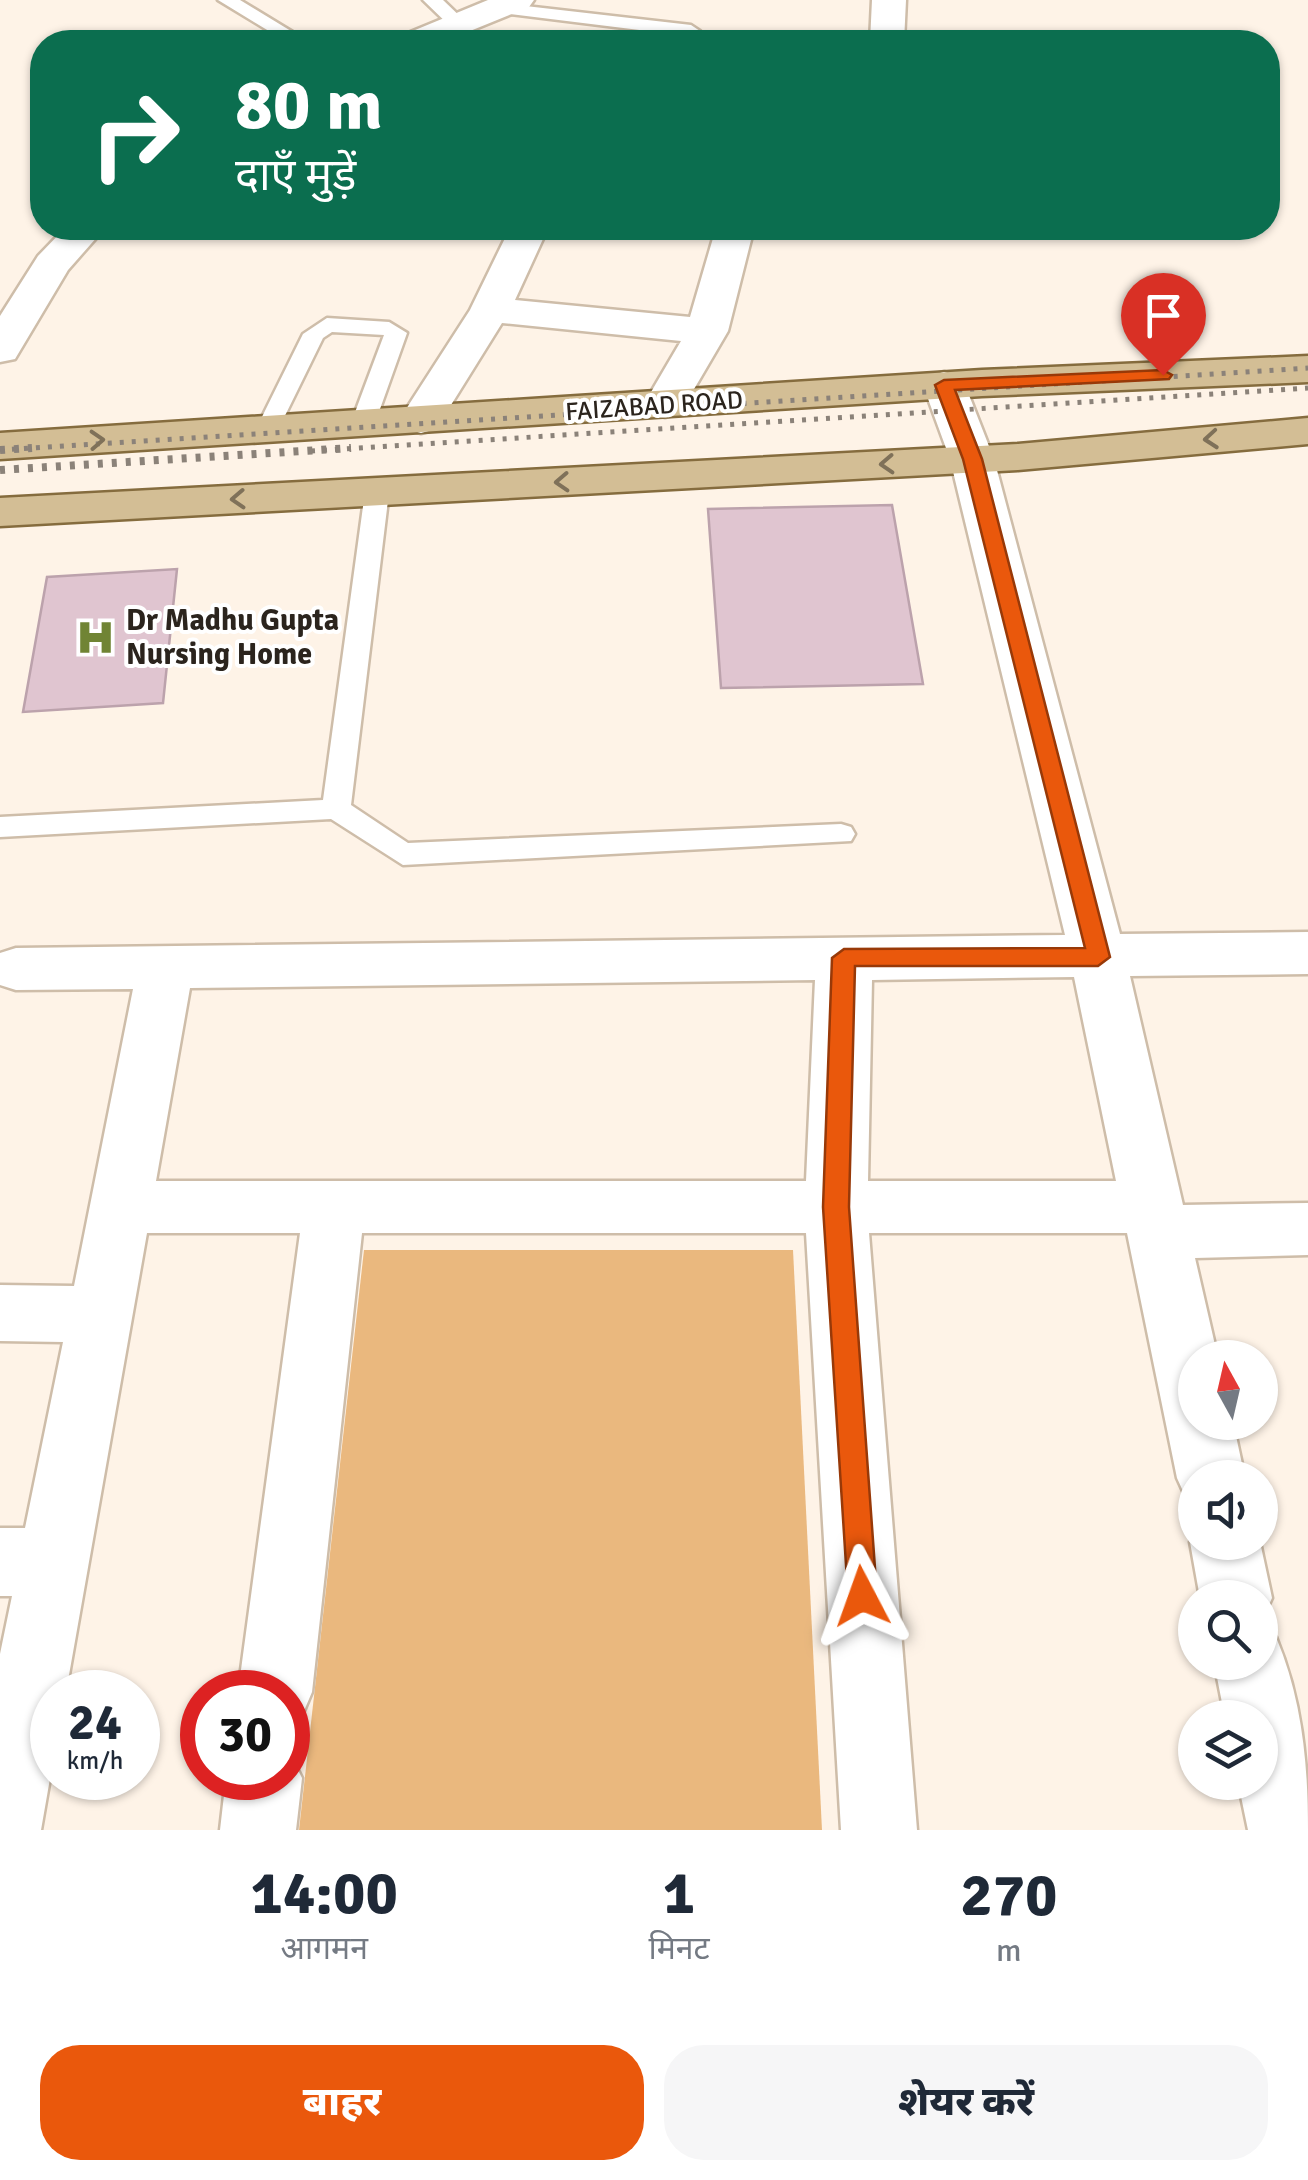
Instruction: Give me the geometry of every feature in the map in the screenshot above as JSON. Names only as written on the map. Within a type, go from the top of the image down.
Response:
[{"type":"main road","name":"FAIZABAD ROAD","points":[[0,446],[944,385],[1308,369]]},
{"type":"main road","points":[[0,512],[972,459],[1308,430]]},
{"type":"street","points":[[888,30],[889,0]]},
{"type":"street","points":[[444,30],[508,4]]},
{"type":"street","points":[[0,350],[52,264],[75,240]]},
{"type":"street","points":[[421,420],[490,310],[523,240]]},
{"type":"street","points":[[665,404],[707,331],[732,240]]},
{"type":"street","points":[[490,310],[707,331]]},
{"type":"street","points":[[944,385],[972,459],[1098,957],[1181,1340]]},
{"type":"street","points":[[16,969],[1308,954]]},
{"type":"street","points":[[844,958],[836,1207],[879,1830]]},
{"type":"street","points":[[3,1830],[27,1562],[100,1314],[166,967]]},
{"type":"street","points":[[121,1207],[836,1207],[1308,1229]]},
{"type":"street","points":[[278,1670],[334,1207]]},
{"type":"street","points":[[0,1313],[100,1314]]},
{"type":"street","points":[[1254,1680],[1286,1830]]},
{"type":"street","points":[[258,1830],[261,1800]]},
{"type":"lane","points":[[227,0],[279,30]]},
{"type":"lane","points":[[432,0],[459,24]]},
{"type":"lane","points":[[508,4],[684,30]]},
{"type":"lane","points":[[268,429],[314,334],[326,326],[389,329],[396,333],[363,423]]},
{"type":"lane","points":[[336,809],[377,492]]},
{"type":"lane","points":[[0,827],[336,809],[404,854],[841,834]]},
{"type":"shaded area","points":[[364,1250],[793,1250],[822,1830],[299,1830],[302,1800],[310,1800],[310,1732]]},
{"type":"building","points":[[892,505],[923,684],[721,688],[708,509]]},
{"type":"building","points":[[177,569],[163,703],[23,712],[47,577]]},
{"type":"railway","points":[[32,448],[0,450],[1308,368]]},
{"type":"railway","points":[[311,451],[1308,388]]},
{"type":"railway","points":[[0,470],[351,448]]},
{"type":"place","name":"Dr Madhu Gupta Nursing Home","points":[[96,637]]},
{"type":"route","points":[[862,1596],[836,1207],[844,958],[1098,957],[972,459],[944,385],[1163,375]]}]
